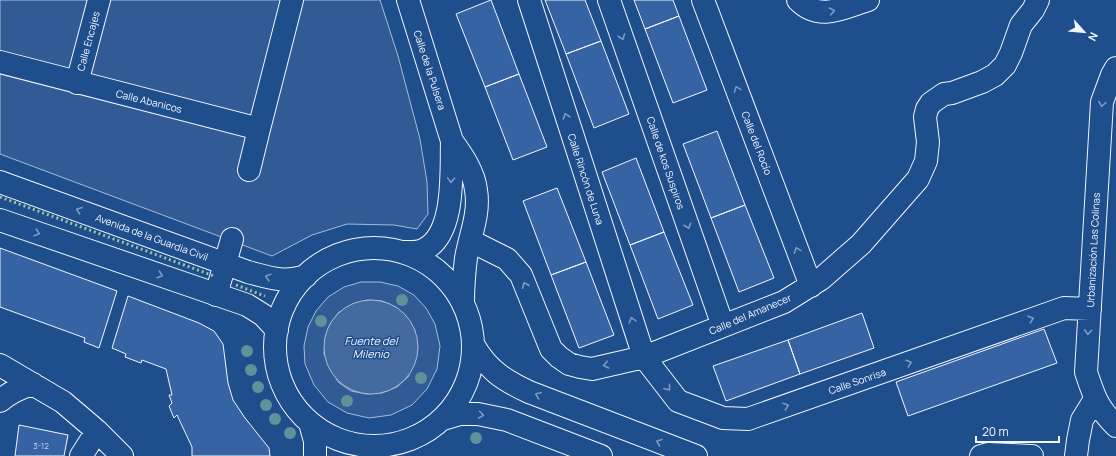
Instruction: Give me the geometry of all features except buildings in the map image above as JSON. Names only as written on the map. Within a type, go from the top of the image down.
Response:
[{"type":"street","name":"Calle Encajes","points":[[77,83],[99,0]]},
{"type":"street","points":[[249,170],[292,0]]},
{"type":"street","name":"Calle de la Pulsera","points":[[408,0],[452,141],[464,158],[476,188],[478,208],[467,257],[463,304]]},
{"type":"street","name":"Calle Rincón de Luna","points":[[529,0],[644,357]]},
{"type":"street","name":"Calle de kos Suspiros","points":[[609,0],[723,326]]},
{"type":"street","name":"Calle del Rocío","points":[[704,0],[811,286]]},
{"type":"street","points":[[798,0],[804,7],[815,12],[826,13],[868,0]]},
{"type":"street","points":[[1021,0],[1017,14],[1022,25]]},
{"type":"street","name":"Calle del Amanecer","points":[[471,241],[507,259],[521,275],[551,349],[564,361],[580,368],[592,368],[644,357],[784,302],[821,280],[861,244],[918,179],[926,161],[928,142],[925,117],[931,102],[944,94],[952,93],[982,82],[995,75],[1005,66],[1022,25],[1038,0]]},
{"type":"street","name":"Calle Abanicos","points":[[0,62],[259,130]]},
{"type":"street","name":"Urbanización Las Colinas","points":[[1116,68],[1102,102],[1086,372],[1095,399],[1104,414],[1116,426]]},
{"type":"street","name":"Calle de la Pulsera","points":[[402,252],[413,253],[423,250],[432,244],[439,236],[445,224],[449,212],[452,141]]},
{"type":"street","name":"Avenida de la Guardia Civil","points":[[0,182],[248,272],[278,280],[291,280],[306,276]]},
{"type":"street","points":[[0,220],[247,305],[263,315],[277,330]]},
{"type":"street","points":[[216,295],[232,239]]},
{"type":"street","points":[[381,248],[402,252],[421,260],[438,271],[452,286],[463,304],[470,324],[473,344],[472,365],[466,385],[456,403],[443,419],[426,432],[379,453],[367,446],[346,443],[328,435],[310,423],[296,408],[285,391],[280,378],[275,352],[277,330],[282,310],[292,292],[306,276],[322,263],[341,254],[361,249],[381,248]]},
{"type":"street","name":"Calle Sonrisa","points":[[644,357],[678,401],[723,418],[748,419],[1064,308],[1090,309]]},
{"type":"street","points":[[473,344],[480,357],[492,370],[511,384],[696,456]]},
{"type":"street","points":[[0,365],[63,402],[97,431],[122,456]]},
{"type":"street","points":[[0,401],[6,395],[18,388],[33,384]]},
{"type":"street","points":[[1076,456],[1082,420],[1095,399]]},
{"type":"street","points":[[443,419],[460,414],[472,414],[507,420],[601,456]]},
{"type":"street","points":[[310,423],[315,441],[315,456]]},
{"type":"street","points":[[81,456],[97,431]]},
{"type":"street","points":[[981,456],[988,454],[1032,456]]},
{"type":"shaded area","points":[[0,0],[380,0],[398,56],[420,139],[427,182],[428,214],[417,229],[394,225],[347,224],[312,235],[272,256],[0,154]]},
{"type":"shaded area","points":[[361,282],[380,282],[398,286],[414,295],[426,308],[435,324],[440,346],[437,369],[427,389],[412,405],[391,415],[369,418],[347,413],[328,402],[314,385],[305,364],[304,346],[308,327],[316,311],[328,297],[344,287]],"holes":[[[367,300],[382,301],[396,307],[407,317],[415,331],[409,376],[397,387],[382,393],[366,394],[351,391],[338,382],[324,354],[325,338],[330,324],[339,312]]]},
{"type":"water","name":"Fuente del Milenio","points":[[371,300],[389,304],[404,314],[414,329],[418,347],[414,365],[404,380],[389,390],[371,394],[353,390],[338,380],[328,365],[324,347],[328,329],[338,314],[353,304]]},
{"type":"hedge","points":[[0,197],[214,276]]},
{"type":"hedge","points":[[236,285],[265,296]]}]
